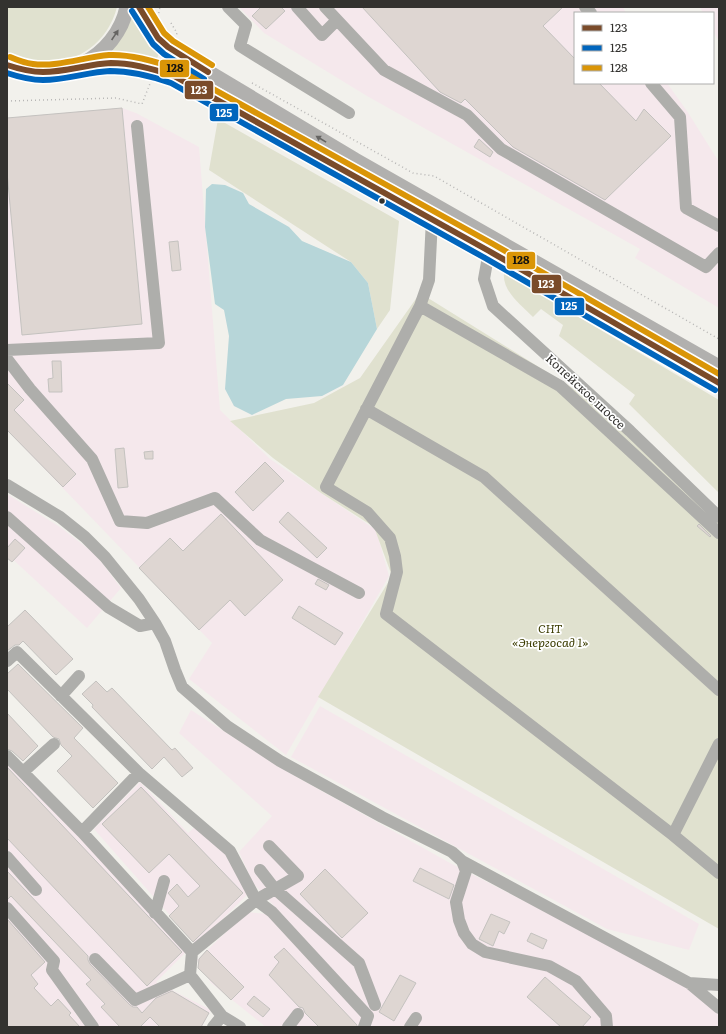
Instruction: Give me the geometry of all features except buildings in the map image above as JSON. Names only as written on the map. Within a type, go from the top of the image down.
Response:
[{"type":"main road","points":[[74,68],[96,55],[114,37],[121,26],[127,7]]},
{"type":"main road","points":[[139,7],[158,38],[168,47],[190,61],[355,160],[719,366]]},
{"type":"main road","points":[[11,69],[46,73],[60,72],[74,68],[102,64],[136,65],[155,69],[174,76],[490,251],[719,383]]},
{"type":"street","points":[[228,7],[246,25],[240,46],[349,113]]},
{"type":"street","points":[[297,7],[322,35],[337,20]]},
{"type":"street","points":[[325,7],[384,70],[467,115],[501,148],[706,267],[719,253]]},
{"type":"street","points":[[652,84],[680,116],[686,208],[719,226]]},
{"type":"street","points":[[7,350],[159,344],[137,126]]},
{"type":"street","points":[[432,219],[429,280],[420,306],[326,487],[367,512],[390,538],[395,556],[397,572],[386,614],[674,835],[719,872]]},
{"type":"street","name":"Копейское шоссе","points":[[490,251],[484,279],[493,306],[630,431],[719,517]]},
{"type":"street","points":[[420,306],[560,386],[719,533]]},
{"type":"street","points":[[7,359],[30,389],[92,459],[120,521],[147,523],[215,498],[260,540],[360,592]]},
{"type":"street","points":[[366,410],[484,477],[719,690]]},
{"type":"street","points":[[7,485],[60,517],[85,537],[105,557],[139,598],[156,623],[165,641],[182,687],[227,726],[280,761],[382,817],[452,852],[462,861],[689,983],[719,1008]]},
{"type":"street","points":[[7,517],[108,607],[140,626],[156,623]]},
{"type":"street","points":[[7,661],[17,652],[139,773],[230,851],[256,900],[272,912],[368,1016],[364,1027]]},
{"type":"street","points":[[61,696],[79,676]]},
{"type":"street","points":[[23,772],[54,744]]},
{"type":"street","points":[[674,835],[719,744]]},
{"type":"street","points":[[7,756],[82,832],[192,952]]},
{"type":"street","points":[[82,832],[139,773]]},
{"type":"street","points":[[240,1027],[222,1016],[190,975],[192,952],[256,900],[274,888],[298,876],[269,846]]},
{"type":"street","points":[[7,857],[36,890]]},
{"type":"street","points":[[462,861],[466,871],[456,902],[459,920],[464,933],[472,944],[485,952],[549,966],[576,981],[606,1016],[607,1027]]},
{"type":"street","points":[[260,870],[274,888],[359,963],[375,1005]]},
{"type":"street","points":[[155,913],[164,881]]},
{"type":"street","points":[[7,908],[54,961],[52,970],[93,1027]]},
{"type":"street","points":[[95,959],[135,1000],[190,975]]},
{"type":"street","points":[[689,983],[719,985]]},
{"type":"street","points":[[288,1027],[298,1014]]},
{"type":"street","points":[[213,1027],[222,1016]]},
{"type":"path","points":[[171,23],[177,33],[174,39]]},
{"type":"path","points":[[7,101],[116,98],[142,104],[152,79]]},
{"type":"path","points":[[250,82],[413,172],[434,176],[719,339]]},
{"type":"shaded area","points":[[239,7],[623,7],[626,12],[574,12],[574,84],[668,84],[687,111],[719,162],[719,308],[635,258],[640,249],[367,96],[264,33]]},
{"type":"shaded area","points":[[700,7],[719,7],[719,42],[714,33],[714,12],[702,12]]},
{"type":"shaded area","points":[[122,108],[136,113],[199,147],[220,410],[270,459],[376,530],[389,576],[286,755],[189,679],[212,643],[7,430],[7,118]]},
{"type":"shaded area","points":[[7,494],[60,527],[95,554],[121,588],[87,628],[7,554]]},
{"type":"shaded area","points":[[320,706],[699,924],[689,950],[607,929],[291,757]]},
{"type":"shaded area","points":[[191,710],[279,767],[450,863],[719,1001],[719,1027],[369,1027],[374,1015],[253,883],[239,852],[272,816],[179,733]]},
{"type":"shaded area","points":[[7,760],[187,951],[156,982],[211,1010],[202,1027],[7,1027]]},
{"type":"shaded area","points":[[140,782],[188,833],[196,826],[228,854],[248,894],[196,945],[94,829]]},
{"type":"shaded area","points":[[247,912],[267,914],[362,1015],[359,1027],[266,1027],[211,983],[197,960]]},
{"type":"green space","points":[[7,7],[117,7],[110,24],[101,38],[88,49],[74,57],[58,62],[41,63],[24,61],[7,55]]},
{"type":"green space","points":[[130,14],[143,36],[160,52],[156,60],[131,55],[105,56]]},
{"type":"green space","points":[[165,57],[201,77],[198,80],[162,62]]},
{"type":"green space","points":[[218,119],[399,221],[390,310],[377,329],[368,283],[351,262],[209,170]]},
{"type":"green space","points":[[504,273],[719,400],[719,493],[629,404],[635,395],[559,336],[563,325],[541,309],[533,317],[518,303],[506,286]]},
{"type":"green space","name":"СНТ «Энергосад 1»","points":[[420,293],[595,402],[719,521],[719,929],[318,697],[392,576],[374,527],[321,493],[273,458],[230,421],[314,403],[360,378]]},
{"type":"water","points":[[212,184],[225,185],[243,193],[249,204],[289,227],[302,241],[351,262],[368,283],[377,329],[343,385],[322,396],[286,399],[252,415],[234,406],[225,389],[229,336],[224,310],[215,304],[205,227],[206,189]]},
{"type":"transit line","name":"123","points":[[139,7],[158,38],[168,47],[208,72]]},
{"type":"transit line","name":"128","points":[[148,7],[164,33],[173,41],[212,65]]},
{"type":"transit line","name":"125","points":[[132,11],[153,44],[164,54],[204,79]]},
{"type":"transit line","name":"128","points":[[10,57],[27,63],[42,65],[100,56],[118,55],[160,63],[177,69],[493,244],[719,374]]},
{"type":"transit line","name":"123","points":[[7,65],[25,70],[43,72],[119,63],[143,67],[174,76],[489,251],[719,383]]},
{"type":"transit line","name":"125","points":[[7,73],[25,78],[43,80],[118,71],[141,74],[171,83],[485,258],[715,390]]}]
